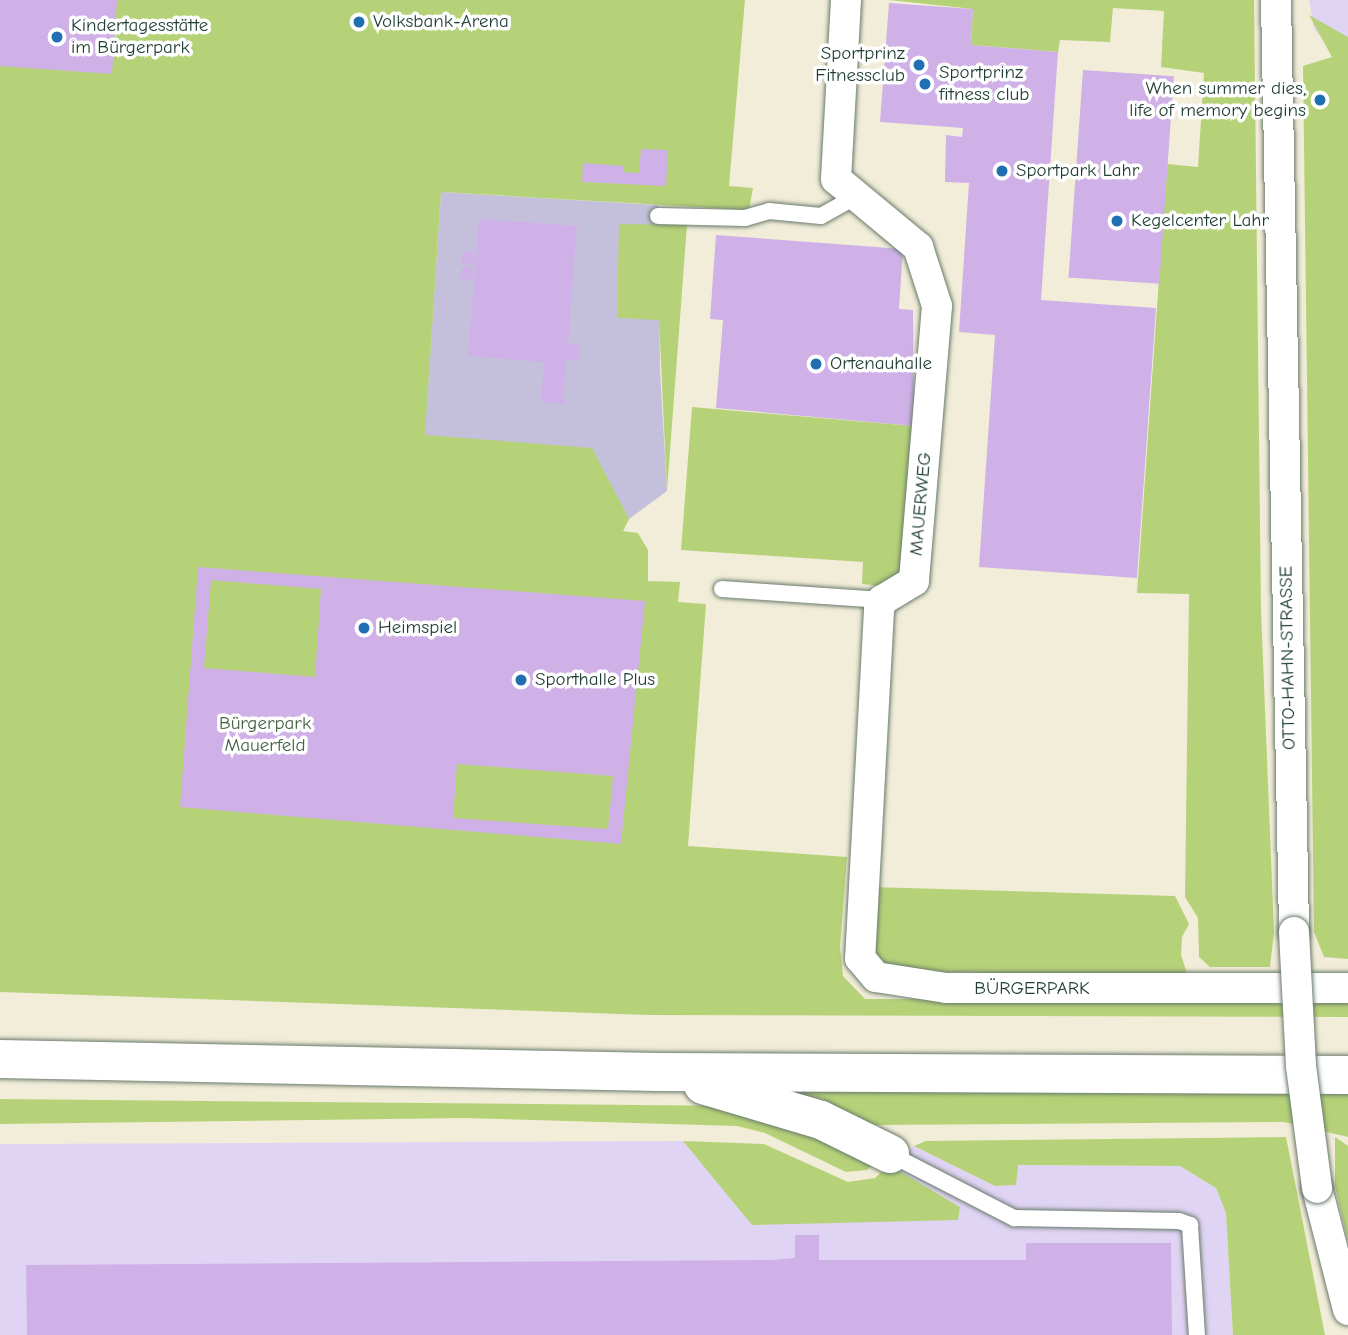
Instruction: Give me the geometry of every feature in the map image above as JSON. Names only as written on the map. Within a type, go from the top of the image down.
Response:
[{"type":"main road","points":[[0,1059],[658,1072],[1348,1075]]},
{"type":"main road","points":[[658,1072],[821,1120],[890,1154]]},
{"type":"street","name":"MAUERWEG","points":[[846,0],[836,178],[855,197],[903,231],[918,247],[937,306],[914,580],[882,600]]},
{"type":"street","name":"OTTO-HAHN-STRASSE","points":[[1276,0],[1294,932],[1301,1066],[1318,1188],[1348,1310]]},
{"type":"street","name":"BÜRGERPARK","points":[[882,600],[858,937],[860,958],[876,977],[946,988],[1348,988]]},
{"type":"lane","points":[[658,215],[746,218],[769,211],[821,216],[855,197]]},
{"type":"lane","points":[[722,589],[882,600]]},
{"type":"lane","points":[[890,1154],[1014,1218],[1151,1220],[1190,1225],[1197,1335]]},
{"type":"shaded area","points":[[1309,0],[1348,0],[1348,69],[1314,29]]},
{"type":"shaded area","points":[[441,192],[658,205],[660,369],[667,491],[629,519],[622,531],[419,520]]},
{"type":"shaded area","points":[[683,1141],[753,1225],[960,1207],[889,1165],[914,1146],[995,1186],[1017,1165],[1180,1166],[1216,1188],[1226,1213],[1233,1335],[0,1335],[0,1144]]},
{"type":"green space","name":"Bürgerpark Mauerfeld","points":[[0,0],[745,0],[729,186],[753,188],[749,210],[441,192],[425,435],[592,448],[629,519],[623,531],[638,533],[648,550],[648,581],[680,582],[678,602],[706,604],[688,846],[847,857],[840,947],[843,976],[865,999],[1348,1000],[1348,1017],[648,1015],[0,992]]},
{"type":"green space","points":[[889,0],[1254,0],[1261,610],[1274,932],[1270,967],[1210,967],[1199,957],[1198,918],[1185,897],[1189,594],[1137,593],[1167,164],[1198,167],[1204,73],[1161,67],[1164,11],[1113,8],[1110,42],[1060,40],[1058,52],[971,45],[973,9]]},
{"type":"green space","points":[[1309,15],[1348,37],[1348,959],[1324,957],[1314,932],[1303,66],[1332,57]]},
{"type":"green space","points":[[619,224],[687,225],[667,491],[659,320],[617,318]]},
{"type":"green space","points":[[692,407],[914,426],[905,577],[893,587],[862,584],[863,562],[681,550]]},
{"type":"green space","points":[[871,887],[1175,896],[1189,924],[1182,937],[1181,955],[1188,977],[904,971],[885,965],[870,946]]},
{"type":"green space","points":[[788,1091],[1348,1094],[1348,1137],[1284,1122],[872,1125],[822,1099]]},
{"type":"green space","points":[[0,1099],[740,1106],[877,1161],[867,1170],[846,1172],[765,1133],[737,1126],[464,1118],[0,1124]]},
{"type":"green space","points":[[1286,1137],[1325,1335],[1233,1335],[1226,1213],[1216,1188],[1180,1166],[1018,1165],[1016,1185],[995,1186],[914,1146],[926,1141]]},
{"type":"green space","points":[[1335,1137],[1348,1146],[1348,1241],[1335,1186]]},
{"type":"green space","points":[[683,1141],[764,1144],[848,1182],[875,1178],[889,1165],[960,1207],[958,1220],[752,1225]]},
{"type":"building","points":[[0,0],[117,0],[112,74],[0,66]]},
{"type":"building","points":[[889,3],[973,9],[971,45],[1058,52],[1041,300],[1156,308],[1137,578],[979,567],[995,335],[959,332],[969,183],[945,182],[946,135],[962,137],[963,128],[880,122]]},
{"type":"building","name":"Kegelcenter Lahr","points":[[1083,70],[1174,76],[1159,284],[1068,277]]},
{"type":"building","points":[[641,149],[668,150],[666,186],[582,182],[583,163],[624,166],[624,172],[639,173]]},
{"type":"building","points":[[479,219],[577,226],[568,344],[580,344],[579,361],[566,360],[563,404],[541,402],[544,362],[468,356]]},
{"type":"building","name":"Ortenauhalle","points":[[716,235],[903,249],[899,309],[913,310],[914,426],[716,408],[723,320],[710,319]]},
{"type":"building","points":[[465,251],[471,251],[475,258],[471,265],[465,265],[461,261],[461,255]]},
{"type":"building","points":[[464,267],[470,267],[474,274],[470,281],[464,281],[460,277],[460,271]]},
{"type":"building","points":[[198,567],[645,601],[621,844],[180,807]],"holes":[[[211,580],[321,589],[315,677],[204,668]],[[457,764],[613,776],[608,829],[453,818]]]},
{"type":"building","points":[[795,1235],[819,1235],[819,1260],[1026,1260],[1026,1243],[1171,1243],[1172,1335],[27,1335],[26,1265],[771,1260],[795,1258]]},
{"type":"place","name":"Volksbank-Arena","points":[[359,22]]},
{"type":"place","name":"Kindertagesstätte im Bürgerpark","points":[[57,37]]},
{"type":"place","name":"Sportprinz Fitnessclub","points":[[919,65]]},
{"type":"place","name":"Sportprinz fitness club","points":[[925,84]]},
{"type":"place","name":"When summer dies, life of memory begins","points":[[1320,100]]},
{"type":"place","name":"Sportpark Lahr","points":[[1002,171]]},
{"type":"place","name":"Kegelcenter Lahr","points":[[1117,221]]},
{"type":"place","name":"Ortenauhalle","points":[[816,364]]},
{"type":"place","name":"Heimspiel","points":[[364,628]]},
{"type":"place","name":"Sporthalle Plus","points":[[521,680]]}]
